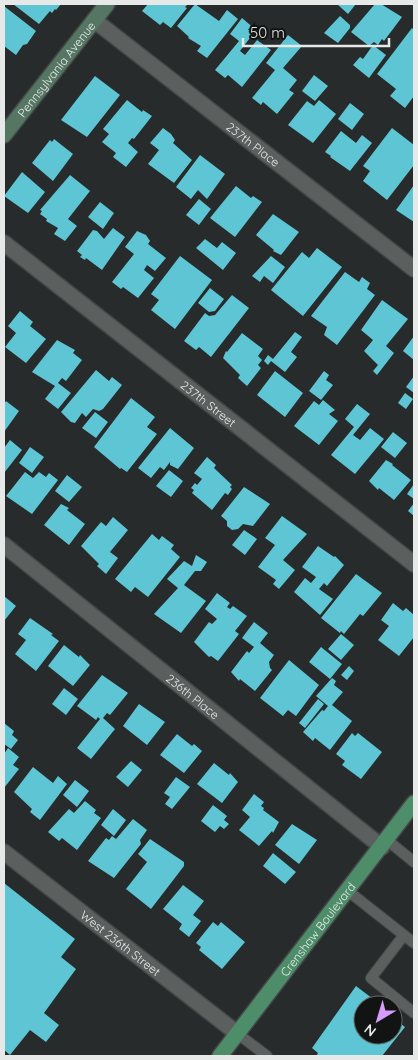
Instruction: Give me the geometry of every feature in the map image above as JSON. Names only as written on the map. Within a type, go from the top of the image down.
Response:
[{"type":"main road","name":"Crenshaw Boulevard","points":[[220,1056],[348,892],[414,803]]},
{"type":"street","name":"Pennsylvania Avenue","points":[[4,135],[107,4]]},
{"type":"street","name":"237th Place","points":[[94,20],[414,269]]},
{"type":"street","name":"237th Street","points":[[4,244],[414,564]]},
{"type":"street","name":"236th Place","points":[[4,545],[384,844]]},
{"type":"street","name":"West 236th Street","points":[[4,852],[238,1034]]},
{"type":"lane","points":[[384,844],[414,862]]},
{"type":"lane","points":[[348,892],[414,942]]},
{"type":"lane","points":[[404,935],[371,978],[414,1013]]},
{"type":"lane","points":[[238,1034],[267,1056]]},
{"type":"building","points":[[13,4],[61,4],[52,13],[50,11],[39,24]]},
{"type":"building","points":[[148,4],[188,4],[171,28],[163,22],[160,25],[142,11]]},
{"type":"building","points":[[195,4],[219,21],[227,10],[238,19],[207,58],[197,51],[201,46],[188,38],[177,26]]},
{"type":"building","points":[[337,4],[356,4],[348,14]]},
{"type":"building","points":[[375,4],[381,4],[402,17],[384,41],[382,39],[378,45],[374,42],[369,46],[351,32]]},
{"type":"building","points":[[4,6],[36,31],[16,55],[4,46]]},
{"type":"building","points":[[340,16],[350,25],[350,28],[338,43],[324,33]]},
{"type":"building","points":[[242,18],[256,30],[240,51],[245,55],[257,40],[271,50],[242,87],[228,75],[225,78],[215,70],[239,41],[230,34]]},
{"type":"building","points":[[412,28],[414,30],[414,96],[405,108],[390,96],[396,89],[377,74]]},
{"type":"building","points":[[288,35],[302,46],[283,68],[297,80],[289,90],[294,93],[277,114],[263,102],[261,105],[252,98],[275,70],[266,63]]},
{"type":"building","points":[[373,45],[386,55],[369,78],[353,65],[360,57],[363,59]]},
{"type":"building","points":[[314,75],[328,86],[315,101],[302,91]]},
{"type":"building","points":[[95,76],[120,95],[87,137],[61,120]]},
{"type":"building","points":[[127,100],[142,112],[143,110],[152,116],[134,139],[132,138],[128,143],[138,152],[126,167],[113,157],[116,153],[102,142],[109,134],[103,129]]},
{"type":"building","points":[[319,100],[336,114],[313,143],[288,125],[307,101],[314,106]]},
{"type":"building","points":[[350,103],[364,114],[352,130],[338,119]]},
{"type":"building","points":[[163,128],[175,140],[173,143],[192,160],[174,183],[148,164],[159,150],[150,143]]},
{"type":"building","points":[[392,128],[414,145],[414,165],[387,200],[363,181],[370,171],[363,166]]},
{"type":"building","points":[[341,131],[356,143],[362,135],[372,143],[350,171],[325,152]]},
{"type":"building","points":[[54,139],[73,154],[53,181],[32,163],[50,140],[52,142]]},
{"type":"building","points":[[200,155],[225,174],[207,199],[198,190],[191,199],[176,187]]},
{"type":"building","points":[[22,172],[45,192],[28,213],[4,196]]},
{"type":"building","points":[[70,175],[90,191],[68,219],[77,226],[65,241],[54,234],[58,228],[46,221],[47,219],[40,214],[42,211],[40,210]]},
{"type":"building","points":[[414,185],[414,222],[396,210]]},
{"type":"building","points":[[236,186],[251,198],[253,196],[262,202],[235,237],[210,218]]},
{"type":"building","points":[[199,199],[211,209],[199,225],[186,215]]},
{"type":"building","points":[[100,202],[114,213],[103,229],[88,217]]},
{"type":"building","points":[[273,214],[299,232],[281,255],[273,251],[256,235]]},
{"type":"building","points":[[113,228],[125,237],[102,270],[86,258],[85,260],[80,257],[82,255],[77,251],[93,230],[97,231],[104,239]]},
{"type":"building","points":[[137,231],[146,235],[150,241],[148,244],[166,258],[155,271],[147,265],[144,270],[154,278],[138,298],[123,287],[121,289],[112,282],[134,254],[125,247]]},
{"type":"building","points":[[205,239],[217,248],[222,242],[236,253],[223,270],[196,248]]},
{"type":"building","points":[[317,248],[342,267],[303,316],[271,290],[302,252],[309,258]]},
{"type":"building","points":[[180,256],[212,280],[175,329],[151,310],[159,300],[151,294]]},
{"type":"building","points":[[271,256],[285,267],[273,283],[264,276],[260,282],[252,276]]},
{"type":"building","points":[[345,272],[359,282],[362,277],[370,283],[367,289],[375,295],[337,345],[324,335],[327,327],[311,316]]},
{"type":"building","points":[[210,288],[224,299],[215,311],[209,312],[198,303]]},
{"type":"building","points":[[232,295],[249,308],[211,357],[199,347],[196,350],[184,341],[205,313],[209,316],[215,315]]},
{"type":"building","points":[[382,300],[408,319],[386,346],[394,353],[377,375],[373,371],[378,365],[364,351],[373,340],[361,330]]},
{"type":"building","points":[[20,311],[33,322],[30,326],[46,339],[26,363],[5,347],[16,333],[8,326]]},
{"type":"building","points":[[295,332],[302,337],[291,352],[297,357],[285,372],[271,361],[268,365],[264,361],[268,355],[273,359]]},
{"type":"building","points":[[242,333],[263,349],[258,356],[262,360],[258,365],[261,368],[247,386],[238,378],[240,375],[223,358],[226,351]]},
{"type":"building","points":[[414,336],[414,360],[403,351]]},
{"type":"building","points":[[57,340],[75,350],[73,353],[82,360],[66,381],[62,378],[58,383],[71,393],[58,409],[45,399],[55,386],[32,372]]},
{"type":"building","points":[[96,370],[109,381],[112,377],[122,385],[103,409],[99,411],[93,409],[86,417],[82,413],[75,423],[71,422],[61,412]]},
{"type":"building","points":[[275,371],[303,393],[285,417],[257,395]]},
{"type":"building","points":[[324,371],[329,375],[326,380],[333,385],[321,400],[309,391]]},
{"type":"building","points":[[414,376],[414,393],[406,387]]},
{"type":"building","points":[[405,393],[413,399],[406,409],[398,403]]},
{"type":"building","points":[[131,398],[155,417],[147,427],[157,434],[127,472],[120,469],[94,447]]},
{"type":"building","points":[[323,400],[335,410],[329,414],[338,421],[319,445],[294,426],[314,401],[319,405]]},
{"type":"building","points":[[6,401],[19,411],[4,432],[4,404]]},
{"type":"building","points":[[357,404],[370,414],[353,435],[360,440],[370,428],[384,439],[355,474],[331,455],[354,427],[345,419]]},
{"type":"building","points":[[95,412],[108,422],[96,438],[82,428]]},
{"type":"building","points":[[170,428],[194,448],[178,469],[170,465],[170,462],[164,470],[160,467],[151,478],[138,468]]},
{"type":"building","points":[[393,432],[407,443],[395,458],[381,447]]},
{"type":"building","points":[[10,440],[22,450],[4,473],[4,448]]},
{"type":"building","points":[[30,447],[44,457],[32,473],[19,463]]},
{"type":"building","points":[[207,457],[216,465],[214,468],[232,485],[228,495],[225,493],[212,510],[192,493],[194,490],[191,488],[202,479],[194,473]]},
{"type":"building","points":[[386,460],[411,480],[394,500],[379,488],[378,490],[369,481]]},
{"type":"building","points":[[169,470],[183,481],[171,497],[156,486]]},
{"type":"building","points":[[25,472],[33,478],[39,472],[46,477],[49,473],[58,480],[32,514],[6,496]]},
{"type":"building","points":[[67,475],[82,487],[69,502],[55,491]]},
{"type":"building","points":[[414,484],[414,499],[407,494]]},
{"type":"building","points":[[244,487],[270,504],[253,526],[243,524],[238,529],[232,530],[227,526],[227,521],[221,516]]},
{"type":"building","points":[[414,503],[414,516],[408,511]]},
{"type":"building","points":[[61,504],[69,508],[67,510],[85,524],[69,545],[44,525]]},
{"type":"building","points":[[282,516],[307,534],[283,560],[295,570],[279,589],[273,584],[276,580],[258,567],[275,545],[265,538]]},
{"type":"building","points":[[113,517],[128,530],[110,552],[118,558],[106,574],[81,546],[101,522],[106,526]]},
{"type":"building","points":[[244,530],[257,539],[245,555],[232,545]]},
{"type":"building","points":[[152,534],[159,540],[162,536],[174,545],[171,549],[180,557],[148,597],[135,587],[131,592],[115,579]]},
{"type":"building","points":[[318,546],[335,556],[344,565],[327,586],[324,583],[319,589],[333,599],[320,615],[294,592],[305,578],[311,583],[316,577],[302,567]]},
{"type":"building","points":[[196,555],[207,562],[201,571],[195,571],[184,585],[206,601],[181,633],[154,614],[178,588],[167,579],[184,561],[192,566]]},
{"type":"building","points":[[356,574],[382,593],[363,616],[360,614],[344,634],[321,618]]},
{"type":"building","points":[[217,593],[230,603],[227,607],[230,609],[233,606],[247,616],[235,631],[239,634],[218,661],[211,656],[209,657],[194,642],[209,622],[212,624],[217,619],[205,609]]},
{"type":"building","points":[[4,596],[16,606],[4,621]]},
{"type":"building","points":[[393,603],[403,611],[406,608],[414,615],[414,637],[399,656],[378,640],[389,626],[381,620]]},
{"type":"building","points":[[30,618],[53,634],[51,635],[59,641],[36,671],[15,654],[26,640],[18,634]]},
{"type":"building","points":[[254,622],[268,633],[260,643],[274,655],[269,662],[272,670],[255,691],[240,679],[239,681],[231,672],[247,651],[249,653],[254,647],[242,638]]},
{"type":"building","points":[[341,634],[354,645],[341,660],[328,649]]},
{"type":"building","points":[[64,645],[79,657],[80,655],[90,665],[73,686],[48,666]]},
{"type":"building","points":[[321,647],[342,664],[330,679],[309,662]]},
{"type":"building","points":[[289,660],[319,685],[296,716],[288,710],[283,716],[260,698]]},
{"type":"building","points":[[349,666],[354,671],[347,680],[341,675]]},
{"type":"building","points":[[102,675],[128,693],[110,715],[107,713],[103,718],[115,729],[91,759],[77,748],[100,719],[98,717],[96,720],[77,706]]},
{"type":"building","points":[[332,678],[336,681],[334,685],[343,692],[332,705],[352,721],[330,750],[315,738],[313,741],[303,732],[322,710],[324,711],[328,706],[316,696]]},
{"type":"building","points":[[64,688],[78,699],[66,715],[52,704]]},
{"type":"building","points":[[318,699],[324,704],[305,728],[299,723]]},
{"type":"building","points":[[139,704],[165,722],[147,745],[123,726]]},
{"type":"building","points":[[4,723],[14,731],[12,735],[18,740],[11,749],[4,744]]},
{"type":"building","points":[[352,733],[355,736],[358,733],[382,752],[361,779],[342,765],[345,761],[336,754]]},
{"type":"building","points":[[177,734],[202,751],[184,773],[160,755]]},
{"type":"building","points":[[8,748],[19,757],[13,765],[19,769],[4,788],[4,754]]},
{"type":"building","points":[[131,761],[142,770],[128,787],[116,777]]},
{"type":"building","points":[[214,763],[229,775],[230,773],[238,782],[222,803],[197,784]]},
{"type":"building","points":[[33,767],[53,783],[58,776],[67,784],[40,820],[30,812],[32,809],[14,792]]},
{"type":"building","points":[[176,777],[190,787],[172,809],[165,804],[170,797],[164,793]]},
{"type":"building","points":[[75,780],[89,791],[77,807],[63,795]]},
{"type":"building","points":[[254,794],[264,802],[261,806],[264,808],[263,810],[279,822],[273,833],[272,831],[259,846],[239,830],[250,817],[242,810]]},
{"type":"building","points":[[85,801],[96,810],[94,813],[101,818],[77,850],[62,838],[59,841],[48,832],[69,809],[74,813]]},
{"type":"building","points":[[213,805],[227,816],[224,820],[229,824],[224,829],[220,826],[215,832],[201,821]]},
{"type":"building","points":[[113,809],[126,820],[114,836],[101,825]]},
{"type":"building","points":[[133,819],[147,830],[140,840],[141,844],[114,878],[88,861],[106,838],[109,840],[112,836],[116,839]]},
{"type":"building","points":[[292,824],[317,840],[299,864],[275,845]]},
{"type":"building","points":[[150,839],[184,862],[184,866],[151,909],[126,889],[147,862],[138,854]]},
{"type":"building","points":[[273,853],[296,872],[285,884],[263,866]]},
{"type":"building","points":[[4,883],[75,939],[61,957],[76,969],[44,1013],[59,1025],[46,1042],[30,1030],[10,1055],[4,1050]]},
{"type":"building","points":[[183,885],[204,901],[193,915],[201,921],[189,937],[179,929],[182,924],[163,909]]},
{"type":"building","points":[[213,922],[218,926],[221,922],[245,942],[222,969],[199,950],[201,947],[196,943]]},
{"type":"building","points":[[356,986],[368,995],[353,995],[353,1045],[391,1045],[382,1056],[316,1056],[318,1053],[312,1048]]}]
